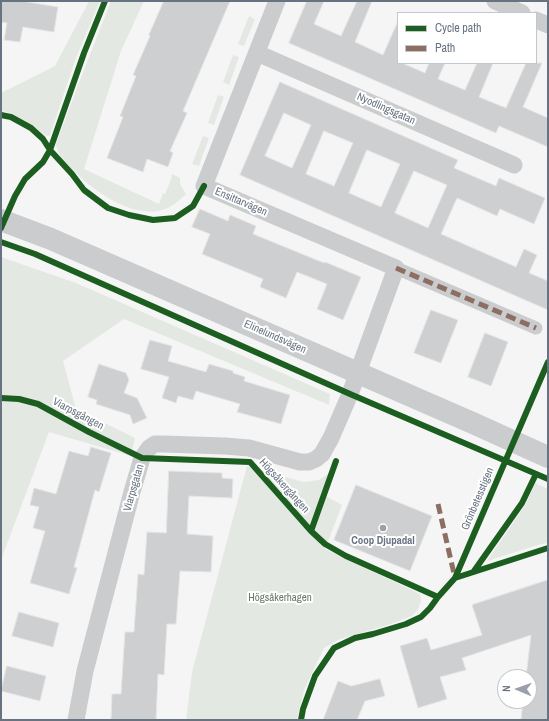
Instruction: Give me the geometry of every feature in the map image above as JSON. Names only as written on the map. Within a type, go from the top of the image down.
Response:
[{"type":"street","name":"Ensittarvägen","points":[[277,1],[204,186],[536,328]]},
{"type":"street","points":[[495,1],[520,12]]},
{"type":"street","points":[[537,20],[548,25]]},
{"type":"street","name":"Nyodlingsgatan","points":[[257,53],[514,165]]},
{"type":"street","name":"Elinelundsvägen","points":[[1,220],[51,239],[548,457]]},
{"type":"street","points":[[358,373],[396,268]]},
{"type":"street","name":"Viarpsgatan","points":[[76,720],[85,671],[132,492],[145,452],[155,444],[225,446],[249,448],[290,460],[309,462],[322,454],[331,438],[358,373]]},
{"type":"green space","points":[[89,1],[100,1],[76,58],[50,135],[45,136],[19,117],[1,111],[1,93],[55,66]]},
{"type":"green space","points":[[111,1],[144,1],[121,51],[84,169],[159,204],[163,193],[165,194],[172,174],[180,178],[180,184],[186,194],[174,205],[158,211],[146,211],[123,205],[89,185],[64,161],[56,144]]},
{"type":"green space","points":[[249,16],[255,19],[244,46],[238,44]]},
{"type":"green space","points":[[233,55],[239,57],[229,85],[223,82]]},
{"type":"green space","points":[[218,95],[224,97],[214,125],[208,123]]},
{"type":"green space","points":[[203,136],[209,138],[199,166],[192,164]]},
{"type":"green space","points":[[1,257],[76,283],[330,394],[329,405],[124,319],[63,361],[76,409],[135,438],[131,456],[49,432],[1,560]]},
{"type":"green space","name":"Högsåkerhagen","points":[[247,466],[303,482],[319,480],[331,472],[322,494],[342,505],[325,549],[420,594],[421,601],[418,609],[412,616],[385,626],[340,639],[324,648],[304,690],[297,720],[186,720],[192,672]]},
{"type":"green space","points":[[535,483],[548,489],[548,543],[487,561],[526,504]]},
{"type":"building","points":[[1,1],[21,1],[58,7],[54,32],[23,27],[20,42],[4,40],[7,23],[1,22]]},
{"type":"building","points":[[164,1],[230,1],[183,111],[187,113],[170,151],[173,153],[168,167],[147,159],[143,172],[107,158],[123,117],[120,116],[136,76],[133,75]]},
{"type":"building","points":[[307,1],[324,1],[314,24],[341,36],[357,1],[372,1],[355,42],[383,55],[397,23],[397,64],[404,64],[425,73],[429,64],[445,64],[438,79],[465,90],[477,64],[493,64],[479,97],[506,108],[526,64],[542,63],[523,107],[548,118],[548,147],[499,126],[496,133],[289,43]]},
{"type":"building","points":[[280,82],[458,160],[454,168],[496,186],[499,178],[545,198],[534,224],[500,209],[497,216],[457,198],[441,234],[516,267],[524,249],[537,255],[529,273],[548,281],[548,310],[240,175]],"holes":[[[284,113],[311,125],[292,168],[265,156]],[[324,131],[353,143],[334,186],[306,174]],[[367,150],[400,164],[381,207],[349,193]],[[414,171],[447,185],[428,228],[395,213]]]},
{"type":"building","points":[[200,209],[228,221],[230,215],[256,226],[253,234],[361,277],[343,320],[317,309],[327,284],[297,272],[286,298],[260,287],[263,279],[202,254],[210,234],[192,227]]},
{"type":"building","points":[[431,310],[458,320],[441,363],[414,353]]},
{"type":"building","points":[[485,333],[508,342],[491,386],[468,377]]},
{"type":"building","points":[[150,340],[172,346],[168,361],[206,372],[209,364],[233,371],[233,373],[245,377],[244,381],[290,395],[281,424],[237,412],[240,404],[196,391],[193,400],[178,396],[176,403],[162,398],[169,377],[141,369]]},
{"type":"building","points":[[99,364],[126,373],[129,380],[124,393],[137,398],[147,418],[133,424],[130,415],[96,404],[97,400],[88,397]]},
{"type":"building","points":[[91,447],[111,453],[99,492],[95,490],[74,567],[77,568],[69,594],[30,583],[45,531],[33,528],[39,507],[30,505],[34,488],[56,494],[69,451],[88,456]]},
{"type":"building","points":[[169,471],[222,473],[222,478],[233,479],[232,498],[189,496],[187,534],[213,536],[211,572],[180,571],[176,624],[167,624],[164,675],[158,674],[156,720],[111,720],[112,694],[121,694],[125,632],[134,632],[138,574],[144,575],[147,532],[166,533]]},
{"type":"building","name":"Coop Djupadal","points":[[356,485],[432,516],[410,571],[334,540]]},
{"type":"building","points":[[548,580],[548,720],[521,720],[522,709],[537,709],[537,669],[527,669],[531,635],[462,658],[466,670],[440,677],[447,699],[418,708],[400,646],[427,638],[431,650],[482,635],[472,605]]},
{"type":"building","points":[[19,612],[59,623],[53,647],[12,636]]},
{"type":"building","points":[[7,666],[46,676],[40,701],[1,691]]},
{"type":"building","points":[[380,679],[385,696],[365,701],[357,720],[323,720],[338,681],[351,686]]},
{"type":"marked path","points":[[396,268],[536,328]]},
{"type":"marked path","points":[[438,504],[455,578]]},
{"type":"cycle path","points":[[1,228],[15,196],[25,179],[43,162],[50,150],[84,53],[105,1]]},
{"type":"cycle path","points":[[1,115],[11,117],[31,128],[43,139],[50,150],[72,174],[84,190],[108,208],[129,215],[153,220],[175,218],[193,206],[204,186]]},
{"type":"cycle path","points":[[1,242],[35,254],[350,394],[548,479]]},
{"type":"cycle path","name":"Grönbetesstigen","points":[[455,578],[548,362]]},
{"type":"cycle path","name":"Viarpsgången","points":[[1,398],[19,399],[38,404],[89,432],[142,458],[250,462],[311,531],[325,544],[346,556],[438,597]]},
{"type":"cycle path","name":"Högsåkergången","points":[[311,531],[336,461]]},
{"type":"cycle path","points":[[474,571],[522,503],[536,474]]},
{"type":"cycle path","points":[[301,720],[303,709],[315,676],[334,648],[355,638],[406,624],[421,617],[455,578],[548,548]]},
{"type":"place","name":"Coop Djupadal","points":[[383,528]]}]
